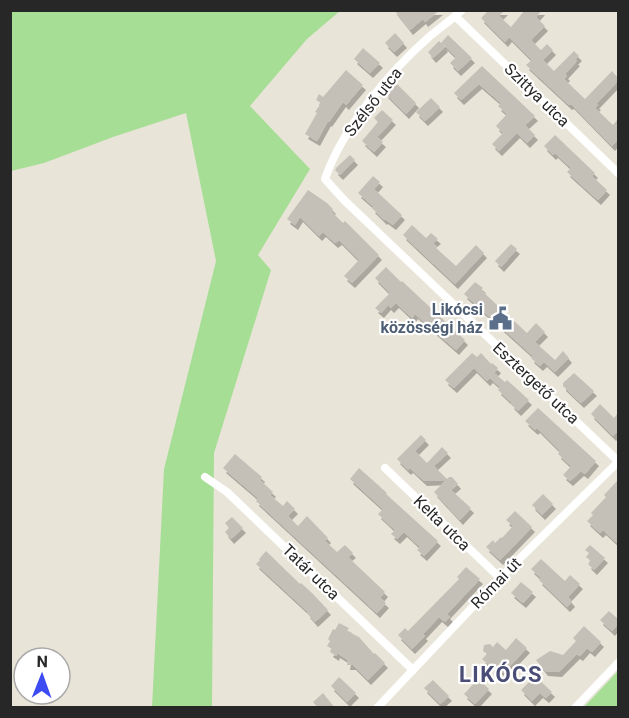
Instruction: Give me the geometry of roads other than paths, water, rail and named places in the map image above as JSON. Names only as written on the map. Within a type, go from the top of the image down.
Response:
[{"type":"street","name":"Szittya utca","points":[[459,13],[618,172]]},
{"type":"street","name":"Szélső utca","points":[[325,179],[330,164],[344,140],[382,86],[429,38],[459,13]]},
{"type":"street","name":"Esztergető utca","points":[[325,179],[344,200],[618,461]]},
{"type":"street","name":"Római út","points":[[377,708],[500,578],[618,461]]},
{"type":"street","name":"Kelta utca","points":[[385,468],[500,578]]},
{"type":"street","name":"Tatár utca","points":[[205,477],[227,492],[413,670]]},
{"type":"street","points":[[575,708],[618,663]]},
{"type":"place","name":"Likócsi közösségi ház","points":[[501,318]]},
{"type":"district","name":"LIKÓCS","points":[[501,674]]}]
